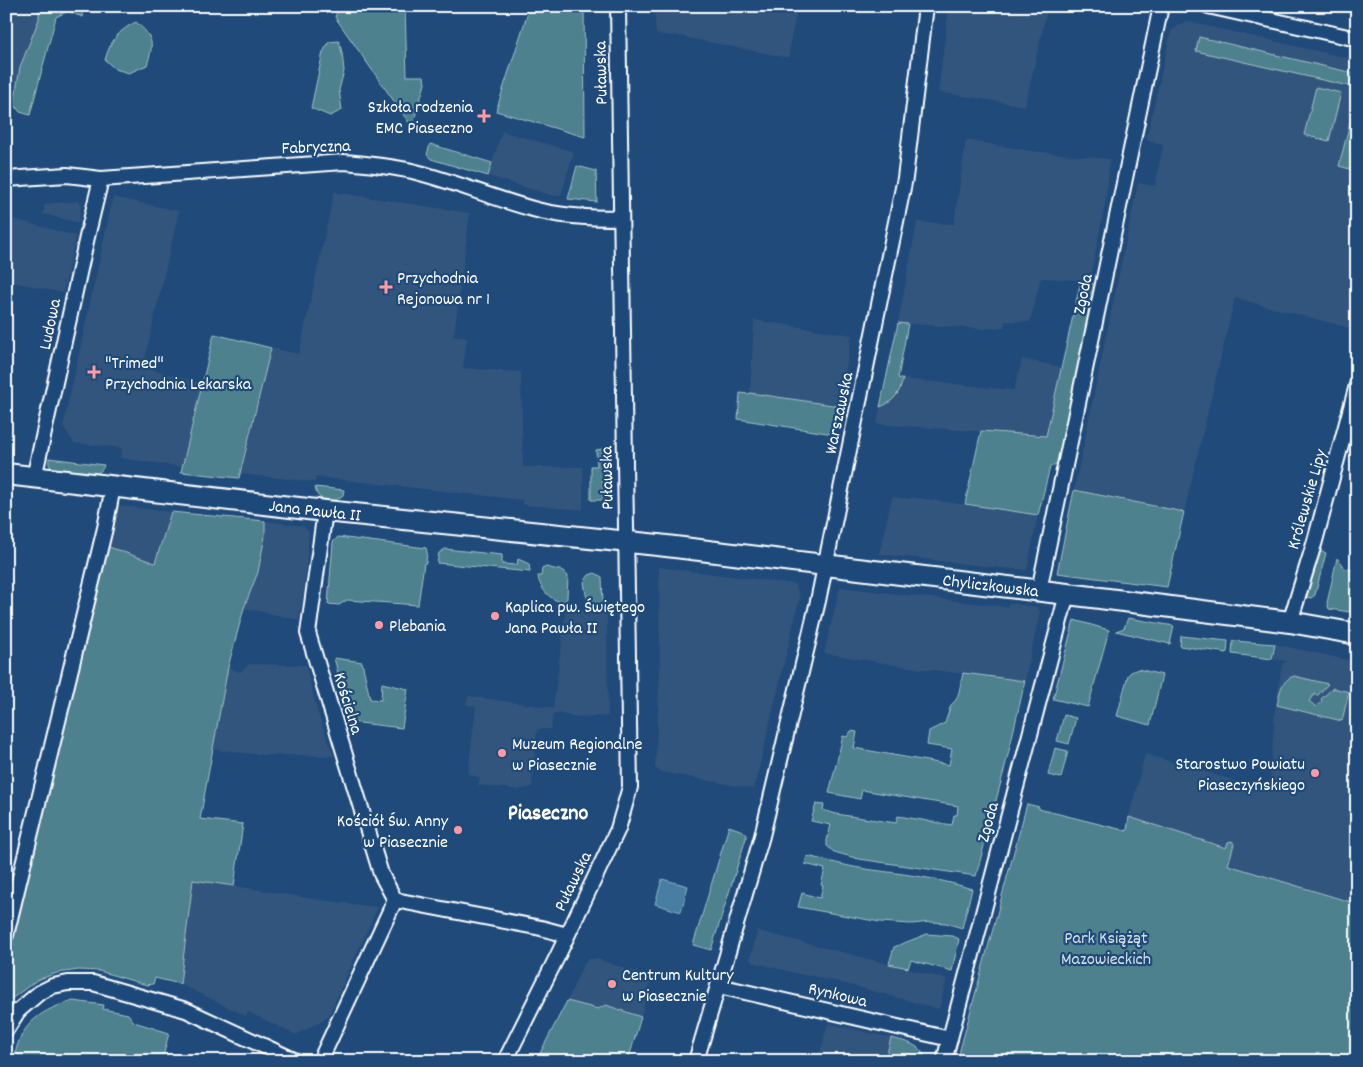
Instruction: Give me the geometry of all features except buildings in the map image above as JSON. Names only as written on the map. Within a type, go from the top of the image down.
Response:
[{"type":"street","name":"Puławska","points":[[505,1061],[589,892],[618,829],[630,787],[618,6]]},
{"type":"street","name":"Warszawska","points":[[696,1061],[765,823],[826,564],[905,178],[926,6]]},
{"type":"street","name":"Zgoda","points":[[1039,590],[1162,6]]},
{"type":"street","points":[[1208,6],[1357,39]]},
{"type":"street","name":"Fabryczna","points":[[6,179],[67,175],[102,179],[344,162],[412,171],[534,210],[600,218],[620,218]]},
{"type":"street","name":"Ludowa","points":[[34,478],[102,179]]},
{"type":"street","name":"Królewskie Lipy","points":[[1290,622],[1315,541],[1357,385]]},
{"type":"street","name":"Jana Pawła II","points":[[6,474],[325,511],[625,541]]},
{"type":"street","points":[[6,935],[105,528],[113,487]]},
{"type":"street","name":"Kościelna","points":[[325,511],[308,633],[381,874],[395,900]]},
{"type":"street","name":"Chyliczkowska","points":[[625,541],[1039,590],[1290,622],[1357,634]]},
{"type":"street","name":"Zgoda","points":[[944,1061],[1067,594]]},
{"type":"street","points":[[320,1061],[395,900],[541,928],[566,936]]},
{"type":"street","points":[[6,1030],[18,1011],[39,993],[53,986],[93,982],[186,1010],[296,1061]]},
{"type":"street","name":"Rynkowa","points":[[719,986],[950,1039]]},
{"type":"shaded area","points":[[6,6],[39,6],[39,19],[20,67],[14,104],[6,132]]},
{"type":"shaded area","points":[[654,6],[798,6],[790,43],[789,58],[673,35],[656,34]]},
{"type":"shaded area","points":[[949,6],[1048,6],[1025,106],[938,92]]},
{"type":"shaded area","points":[[1185,21],[1357,60],[1357,330],[1235,298],[1184,512],[1074,490],[1138,183],[1155,186],[1163,145],[1146,140],[1171,31]]},
{"type":"shaded area","points":[[502,131],[574,152],[561,195],[554,196],[488,176]]},
{"type":"shaded area","points":[[966,140],[1031,151],[1110,159],[1106,199],[1090,281],[1041,278],[1030,322],[1005,321],[1004,327],[984,329],[898,323],[917,222],[954,224]]},
{"type":"shaded area","points":[[334,192],[470,213],[454,335],[467,338],[463,368],[521,372],[523,467],[583,467],[583,510],[523,505],[523,500],[316,477],[315,482],[241,474],[271,348],[299,354]]},
{"type":"shaded area","points":[[113,197],[179,211],[143,367],[202,383],[182,467],[120,458],[122,448],[74,443],[63,427]]},
{"type":"shaded area","points":[[78,201],[81,206],[79,223],[43,214],[45,204]]},
{"type":"shaded area","points":[[6,217],[76,236],[63,293],[13,282],[6,314]]},
{"type":"shaded area","points":[[754,320],[852,335],[839,406],[750,393]]},
{"type":"shaded area","points":[[1022,359],[1061,367],[1046,436],[877,424],[880,407],[888,404],[898,393],[903,379],[1014,390]]},
{"type":"shaded area","points":[[892,497],[911,499],[911,497],[1038,515],[1027,570],[879,554]]},
{"type":"shaded area","points":[[116,505],[171,512],[155,563],[106,546]]},
{"type":"shaded area","points":[[265,521],[303,526],[309,532],[305,584],[299,620],[244,608],[261,557],[265,536]]},
{"type":"shaded area","points":[[659,567],[795,584],[800,597],[754,789],[661,772],[655,768],[660,670]]},
{"type":"shaded area","points":[[840,587],[1007,607],[1009,603],[1037,607],[1040,611],[1025,681],[907,667],[824,653]]},
{"type":"shaded area","points":[[566,610],[607,611],[608,716],[574,717],[558,713],[553,715],[551,729],[537,729],[532,787],[520,790],[478,785],[480,778],[468,774],[476,706],[466,705],[468,696],[553,708]]},
{"type":"shaded area","points":[[1275,644],[1357,662],[1357,904],[1128,834],[1126,828],[1145,754],[1269,791],[1275,711],[1282,664],[1288,661],[1272,659]]},
{"type":"shaded area","points":[[249,664],[306,665],[318,714],[334,756],[262,755],[211,749],[228,667],[240,672]]},
{"type":"shaded area","points":[[193,879],[320,900],[378,907],[328,1017],[296,1035],[248,1012],[246,1016],[180,984]]},
{"type":"shaded area","points":[[662,879],[688,886],[681,912],[655,904]]},
{"type":"shaded area","points":[[755,930],[947,979],[939,1009],[854,986],[752,962],[750,959],[757,932]]},
{"type":"shaded area","name":"Centrum Kultury w Piasecznie","points":[[589,959],[597,959],[652,977],[641,1017],[606,1005],[598,1009],[567,1001],[583,965]]},
{"type":"shaded area","points":[[828,1023],[891,1038],[885,1061],[818,1061]]},
{"type":"green space","points":[[39,6],[77,6],[83,10],[82,17],[68,11],[56,17],[30,115],[20,112],[14,104],[20,67],[39,19]]},
{"type":"green space","points":[[343,6],[405,6],[407,76],[424,76],[425,84],[412,127],[335,17],[338,9]]},
{"type":"green space","points":[[530,6],[584,6],[585,137],[496,111]]},
{"type":"green space","points":[[136,22],[146,32],[151,41],[151,51],[147,65],[129,73],[115,69],[105,60],[110,47],[120,33]]},
{"type":"green space","points":[[1199,37],[1357,74],[1357,88],[1196,51]]},
{"type":"green space","points":[[339,41],[344,71],[339,90],[342,110],[330,116],[311,108],[323,52],[329,42]]},
{"type":"green space","points":[[1316,87],[1341,93],[1329,141],[1304,135]]},
{"type":"green space","points":[[1357,95],[1357,171],[1339,166]]},
{"type":"green space","points":[[430,144],[492,163],[488,176],[431,159],[427,155]]},
{"type":"green space","points":[[577,166],[596,171],[597,202],[568,199]]},
{"type":"green space","points":[[1081,280],[1090,281],[1096,287],[1059,458],[1056,464],[1050,467],[1038,515],[965,504],[981,431],[1046,436]]},
{"type":"green space","points":[[898,323],[908,324],[898,378],[903,379],[896,396],[880,407]]},
{"type":"green space","points":[[214,334],[271,348],[239,478],[181,472]]},
{"type":"green space","points":[[740,393],[839,406],[833,434],[738,419]]},
{"type":"green space","points":[[602,449],[603,500],[591,500],[591,466],[597,466],[596,450]]},
{"type":"green space","points":[[49,458],[104,465],[100,471],[93,475],[77,474],[53,468],[49,464]]},
{"type":"green space","points":[[315,487],[344,490],[343,495],[336,500],[328,500],[317,495]]},
{"type":"green space","points":[[1074,490],[1184,512],[1167,587],[1057,573]]},
{"type":"green space","points":[[171,512],[265,521],[265,536],[258,572],[244,608],[228,667],[200,819],[243,824],[234,886],[193,880],[180,984],[155,978],[153,984],[147,985],[99,971],[79,970],[57,973],[37,980],[6,1003],[6,965],[106,546],[155,563]]},
{"type":"green space","points":[[338,537],[426,548],[426,563],[424,563],[418,605],[347,600],[339,605],[328,604],[333,542]]},
{"type":"green space","points":[[445,549],[502,555],[502,564],[517,565],[518,559],[529,564],[530,572],[437,563],[439,553]]},
{"type":"green space","points":[[1318,553],[1326,553],[1315,595],[1311,598],[1306,597]]},
{"type":"green space","points":[[1337,558],[1344,568],[1357,571],[1357,587],[1350,612],[1329,609],[1327,603]]},
{"type":"green space","points":[[546,567],[563,571],[568,576],[567,598],[565,602],[555,600],[547,594],[541,585],[538,576],[541,576],[542,569]]},
{"type":"green space","points":[[595,573],[602,577],[603,604],[596,607],[588,600],[584,582],[589,575]]},
{"type":"green space","points":[[1128,618],[1174,626],[1170,644],[1116,631],[1124,628]]},
{"type":"green space","points":[[1074,620],[1109,630],[1088,707],[1053,699]]},
{"type":"green space","points":[[1181,636],[1228,641],[1227,653],[1180,646]]},
{"type":"green space","points":[[1233,641],[1275,644],[1272,659],[1232,654]]},
{"type":"green space","points":[[334,658],[362,662],[370,699],[381,700],[382,683],[408,689],[402,728],[351,722]]},
{"type":"green space","points":[[1138,669],[1162,675],[1150,725],[1117,716],[1128,675]]},
{"type":"green space","points":[[963,673],[1025,681],[1007,759],[976,876],[859,859],[834,852],[827,846],[831,825],[811,821],[816,804],[824,805],[823,810],[836,814],[896,823],[898,816],[952,825],[954,815],[957,815],[958,806],[862,790],[860,799],[829,793],[843,736],[847,737],[851,731],[857,732],[854,748],[949,765],[952,749],[927,745],[929,731],[945,723],[951,705],[956,700],[959,692]]},
{"type":"green space","points":[[1294,676],[1328,684],[1317,696],[1315,694],[1309,701],[1316,707],[1322,701],[1321,699],[1333,688],[1349,692],[1342,721],[1277,705],[1283,684]]},
{"type":"green space","points":[[1064,715],[1076,718],[1069,744],[1057,741]]},
{"type":"green space","points":[[1055,748],[1068,751],[1061,778],[1048,775]]},
{"type":"green space","name":"Park Książąt Mazowieckich","points":[[1027,804],[1039,807],[1039,809],[1127,831],[1129,817],[1226,848],[1228,842],[1232,841],[1234,844],[1228,865],[1357,904],[1357,1061],[957,1061]]},
{"type":"green space","points":[[729,826],[743,831],[747,835],[711,950],[693,945]]},
{"type":"green space","points":[[807,856],[858,868],[931,879],[972,889],[962,928],[946,923],[911,924],[880,922],[798,907],[802,893],[820,898],[823,886],[821,885],[825,869],[805,864]]},
{"type":"green space","points":[[927,934],[953,936],[959,939],[952,971],[911,960],[908,968],[889,964],[894,947]]},
{"type":"green space","points":[[73,1001],[104,1005],[103,1009],[128,1014],[134,1022],[169,1033],[162,1061],[23,1061],[23,1057],[15,1054],[23,1033],[35,1019],[52,1008]]},
{"type":"green space","points":[[567,1001],[598,1009],[606,1005],[641,1017],[628,1061],[536,1061]]},
{"type":"green space","points":[[891,1038],[917,1047],[921,1050],[926,1061],[885,1061]]},
{"type":"place","name":"Szkoła rodzenia EMC Piaseczno","points":[[484,116]]},
{"type":"place","name":"Przychodnia Rejonowa nr 1","points":[[386,287]]},
{"type":"place","name":"\"Trimed\" Przychodnia Lekarska","points":[[94,372]]},
{"type":"place","name":"Kaplica pw. Świętego Jana Pawła II","points":[[495,616]]},
{"type":"place","name":"Plebania","points":[[379,625]]},
{"type":"place","name":"Muzeum Regionalne w Piasecznie","points":[[502,753]]},
{"type":"place","name":"Starostwo Powiatu Piaseczyńskiego","points":[[1315,773]]},
{"type":"place","name":"Kościół Św. Anny w Piasecznie","points":[[458,830]]},
{"type":"place","name":"Centrum Kultury w Piasecznie","points":[[612,984]]},
{"type":"district","name":"Piaseczno","points":[[548,811]]}]
